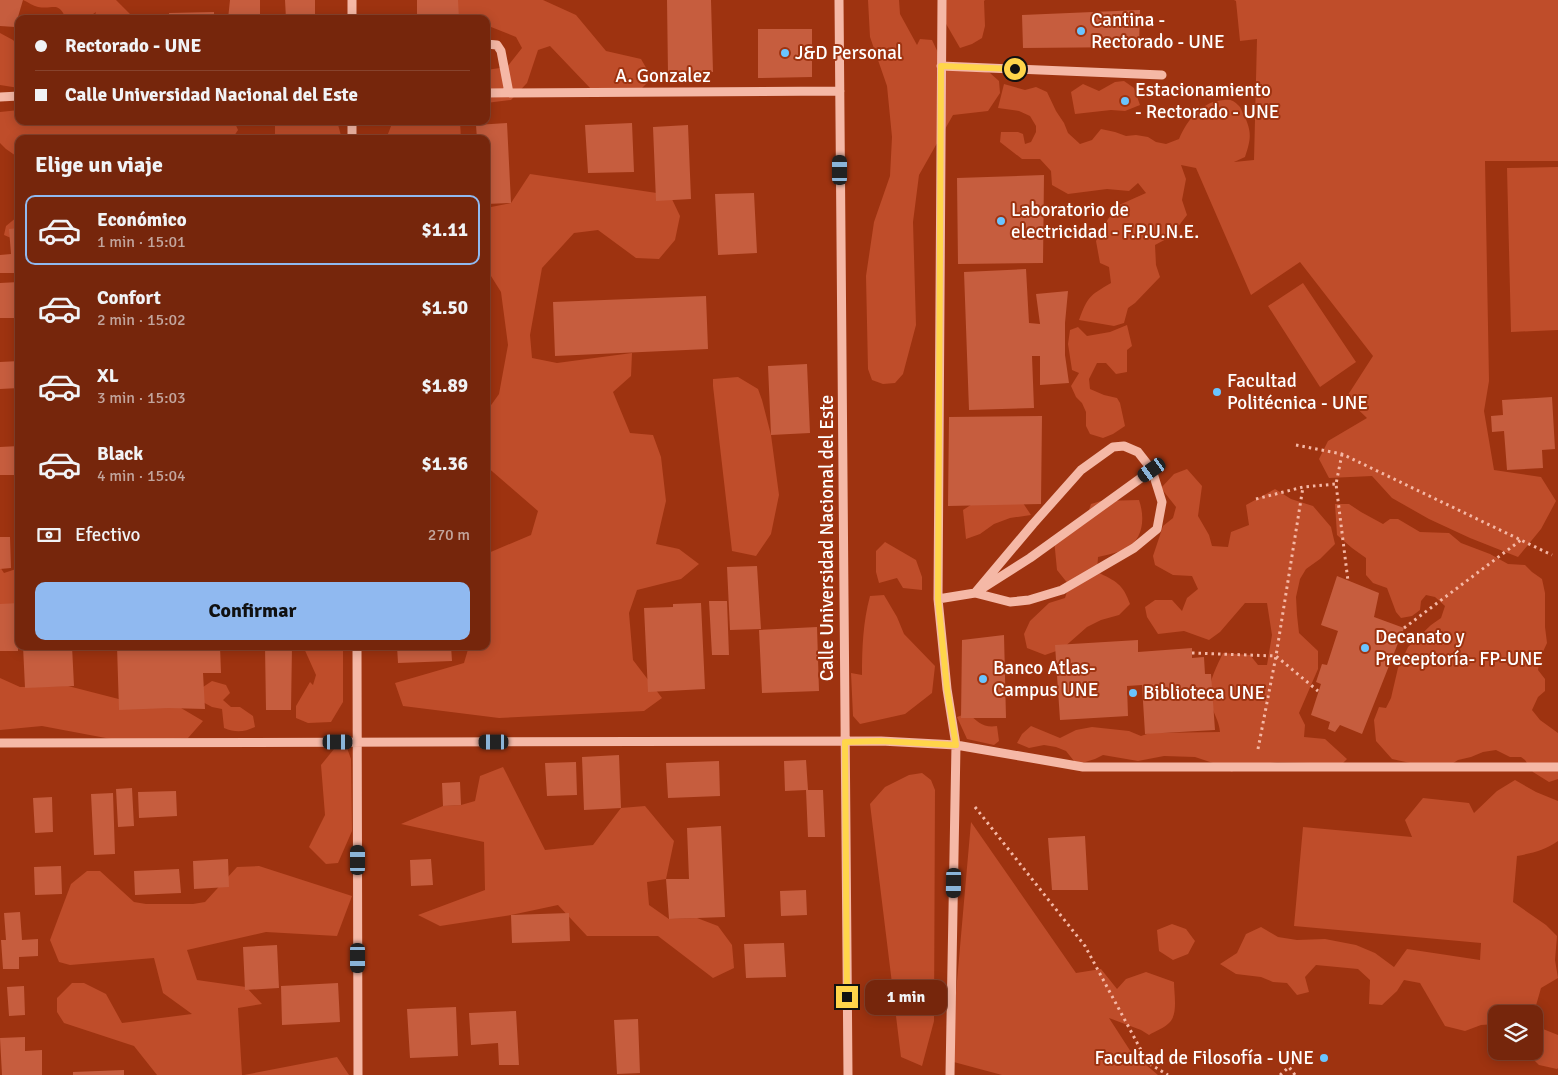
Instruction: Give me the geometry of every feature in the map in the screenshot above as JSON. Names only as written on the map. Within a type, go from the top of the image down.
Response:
[{"type":"street","points":[[352,0],[352,15]]},
{"type":"street","name":"Calle Universidad Nacional del Este","points":[[839,0],[848,1075]]},
{"type":"street","points":[[942,0],[938,599],[947,689],[956,745],[950,1075]]},
{"type":"street","points":[[490,44],[497,45],[501,50],[510,93]]},
{"type":"street","points":[[941,66],[1162,75]]},
{"type":"street","name":"A. Gonzalez","points":[[490,93],[840,91]]},
{"type":"street","points":[[0,97],[15,96]]},
{"type":"street","points":[[938,599],[976,593],[1010,602],[1029,600],[1062,590],[1134,548],[1157,529],[1162,502],[1152,470],[1138,452],[1124,446],[1114,447],[1081,470],[976,593]]},
{"type":"street","points":[[976,593],[1030,558],[1152,470]]},
{"type":"street","points":[[357,650],[358,1075]]},
{"type":"street","points":[[0,742],[880,741],[956,745],[1083,767],[1558,767]]},
{"type":"path","points":[[1296,445],[1342,454],[1552,555]]},
{"type":"path","points":[[1342,454],[1336,484],[1348,581]]},
{"type":"path","points":[[1256,499],[1303,487],[1336,484]]},
{"type":"path","points":[[1255,767],[1276,656],[1303,487]]},
{"type":"path","points":[[1404,628],[1521,540]]},
{"type":"path","points":[[1192,653],[1276,656],[1318,692]]},
{"type":"path","points":[[956,783],[1085,946],[1148,1063],[1168,1075]]},
{"type":"path","points":[[1280,1075],[1289,1067],[1296,1075]]},
{"type":"shaded area","points":[[23,0],[116,0],[131,15],[95,15],[96,12],[92,15],[64,15],[55,7],[43,8]]},
{"type":"shaded area","points":[[434,0],[543,0],[576,15],[606,51],[641,59],[652,78],[636,94],[591,89],[550,46],[538,50],[527,83],[511,100],[490,103],[490,69],[507,67],[522,48],[516,37],[490,27],[490,15],[458,15],[432,5]]},
{"type":"shaded area","points":[[868,0],[899,0],[900,14],[917,45],[920,39],[932,40],[942,61],[990,73],[999,81],[1000,93],[988,111],[953,115],[919,175],[913,222],[916,325],[903,374],[895,383],[883,384],[872,380],[868,369],[866,276],[874,222],[890,176],[892,137],[887,86],[870,37]]},
{"type":"shaded area","points":[[944,0],[985,0],[985,26],[982,38],[960,48],[945,22]]},
{"type":"shaded area","points":[[1234,0],[1558,0],[1558,161],[1485,161],[1489,381],[1484,411],[1494,470],[1541,477],[1556,501],[1541,529],[1518,557],[1429,519],[1392,498],[1372,476],[1329,478],[1319,459],[1328,441],[1367,418],[1346,398],[1373,356],[1300,262],[1251,295],[1196,168],[1181,165],[1186,179],[1182,200],[1187,215],[1170,237],[1155,245],[1156,265],[1160,277],[1128,308],[1124,323],[1114,326],[1079,320],[1090,297],[1111,283],[1109,267],[1100,263],[1096,241],[1108,219],[1119,205],[1146,193],[1138,183],[1129,191],[1107,189],[1068,194],[1052,185],[1051,171],[1040,159],[1022,159],[1000,142],[1001,132],[1018,132],[1023,134],[1025,144],[1031,142],[1036,132],[1036,126],[1030,116],[1019,111],[998,108],[1004,84],[1025,90],[1036,87],[1047,92],[1068,133],[1080,144],[1092,140],[1101,129],[1126,136],[1148,137],[1156,142],[1166,144],[1179,139],[1186,125],[1202,108],[1216,101],[1231,100],[1241,108],[1247,121],[1250,136],[1245,157],[1234,162],[1254,160],[1257,39],[1240,41],[1236,1]]},
{"type":"shaded area","points":[[0,33],[15,42],[15,87],[0,85]]},
{"type":"shaded area","points":[[1124,81],[1134,88],[1140,105],[1125,111],[1111,110],[1075,114],[1071,92],[1083,84],[1099,91],[1115,82]]},
{"type":"shaded area","points":[[15,110],[15,125],[236,125],[238,130],[235,135],[15,135],[15,155],[0,143],[0,112]]},
{"type":"shaded area","points":[[275,125],[338,125],[341,135],[275,135]]},
{"type":"shaded area","points":[[391,125],[460,125],[461,135],[388,135]]},
{"type":"shaded area","points":[[1558,167],[1558,330],[1511,332],[1507,168]]},
{"type":"shaded area","points":[[530,174],[670,195],[680,216],[675,240],[659,259],[636,258],[598,230],[574,233],[542,268],[530,335],[532,358],[557,363],[632,353],[631,376],[613,392],[630,433],[653,435],[661,457],[666,501],[656,544],[679,549],[699,564],[681,579],[637,590],[629,613],[633,660],[662,698],[644,711],[499,718],[403,706],[395,683],[464,663],[468,650],[490,650],[490,552],[531,535],[538,511],[490,469],[490,407],[499,394],[508,345],[501,292],[490,274],[490,207],[511,203]]},
{"type":"shaded area","points":[[15,219],[15,240],[4,235],[6,226]]},
{"type":"shaded area","points":[[1303,283],[1356,362],[1320,387],[1268,306]]},
{"type":"shaded area","points":[[1127,325],[1132,346],[1127,350],[1127,372],[1116,374],[1106,363],[1097,363],[1089,379],[1090,389],[1117,398],[1120,403],[1125,426],[1103,438],[1090,434],[1086,426],[1086,412],[1071,386],[1079,373],[1072,370],[1068,344],[1070,330],[1078,327],[1087,336],[1110,332]]},
{"type":"shaded area","points":[[738,377],[758,389],[762,400],[771,435],[779,495],[771,534],[756,556],[732,551],[713,386],[713,379]]},
{"type":"shaded area","points":[[1187,469],[1202,486],[1198,516],[1209,535],[1212,546],[1228,547],[1231,532],[1249,525],[1246,505],[1275,489],[1291,499],[1313,506],[1331,527],[1335,544],[1320,559],[1306,569],[1300,579],[1296,597],[1299,633],[1318,651],[1318,669],[1299,713],[1305,725],[1304,737],[1325,739],[1347,759],[1342,764],[1277,762],[1240,764],[1232,772],[1195,757],[1164,756],[1138,761],[1103,755],[1082,763],[1074,761],[1066,751],[1056,747],[1044,745],[1029,748],[1017,743],[1022,734],[1031,726],[1060,738],[1076,730],[1092,727],[1129,731],[1141,736],[1150,733],[1220,732],[1210,702],[1209,690],[1212,677],[1223,653],[1250,655],[1258,665],[1267,665],[1272,635],[1267,603],[1245,603],[1220,632],[1209,640],[1184,631],[1158,634],[1147,617],[1145,607],[1155,600],[1172,600],[1182,611],[1187,598],[1198,589],[1192,576],[1173,575],[1155,565],[1153,556],[1163,526],[1173,518],[1176,507],[1161,488],[1174,474]]},
{"type":"shaded area","points":[[1021,500],[1031,515],[1010,518],[994,524],[980,534],[966,539],[963,510],[977,501]]},
{"type":"shaded area","points":[[1139,500],[1142,521],[1136,540],[1122,550],[1098,557],[1097,572],[1118,584],[1125,592],[1130,604],[1119,615],[1101,620],[1087,627],[1062,649],[1045,655],[1027,648],[1024,634],[1030,621],[1049,603],[1065,598],[1069,585],[1057,570],[1054,539],[1087,516],[1091,504],[1101,501]]},
{"type":"shaded area","points":[[1335,504],[1349,504],[1383,524],[1390,519],[1398,519],[1420,532],[1449,533],[1461,543],[1490,554],[1508,564],[1525,565],[1542,579],[1545,593],[1547,643],[1540,658],[1538,670],[1545,679],[1545,691],[1538,697],[1532,710],[1540,720],[1558,733],[1558,779],[1549,782],[1533,772],[1521,757],[1510,757],[1496,750],[1458,760],[1442,770],[1392,759],[1376,741],[1374,720],[1379,707],[1386,708],[1391,698],[1398,668],[1408,647],[1441,618],[1445,606],[1435,597],[1426,595],[1421,601],[1420,610],[1412,616],[1401,618],[1396,612],[1387,588],[1373,583],[1366,575],[1366,558],[1337,535]]},
{"type":"shaded area","points":[[885,542],[916,560],[922,577],[922,590],[903,588],[897,578],[879,583],[876,572],[876,551]]},
{"type":"shaded area","points":[[0,567],[4,573],[15,569],[15,605],[0,607]]},
{"type":"shaded area","points":[[884,595],[897,617],[904,634],[935,666],[932,693],[905,714],[860,724],[853,716],[851,673],[862,675],[863,635],[870,596]]},
{"type":"shaded area","points":[[305,650],[343,650],[343,702],[331,722],[308,723],[296,718],[296,706],[310,682],[313,685],[316,675]]},
{"type":"shaded area","points":[[0,678],[20,687],[68,686],[142,705],[181,708],[203,721],[188,738],[127,742],[42,726],[0,730]]},
{"type":"shaded area","points":[[212,681],[226,685],[230,693],[223,700],[231,707],[240,707],[253,716],[255,727],[240,731],[224,728],[222,709],[212,707],[199,700],[200,689]]},
{"type":"shaded area","points":[[968,713],[984,725],[997,726],[999,741],[994,745],[967,739],[957,717]]},
{"type":"shaded area","points":[[347,748],[351,759],[352,831],[338,863],[326,864],[309,847],[325,815],[321,765],[334,749]]},
{"type":"shaded area","points":[[503,767],[545,850],[593,845],[621,808],[645,806],[674,841],[666,879],[647,882],[649,905],[669,919],[697,918],[718,926],[732,945],[734,968],[713,978],[658,936],[587,936],[558,905],[511,915],[440,926],[418,915],[485,890],[484,842],[401,824],[443,806],[461,805],[475,801],[480,776]]},
{"type":"shaded area","points":[[922,773],[931,780],[935,790],[934,1021],[922,1066],[901,1057],[870,804],[885,787],[909,775]]},
{"type":"shaded area","points":[[1515,780],[1536,792],[1558,801],[1558,841],[1539,851],[1517,856],[1513,902],[1546,925],[1557,936],[1555,960],[1558,978],[1541,988],[1536,1005],[1488,1005],[1488,1025],[1465,1031],[1445,1026],[1420,983],[1404,980],[1397,991],[1382,1005],[1369,1004],[1370,980],[1358,969],[1316,965],[1305,977],[1309,992],[1297,995],[1287,983],[1236,974],[1220,964],[1237,953],[1246,934],[1261,927],[1278,937],[1297,940],[1325,939],[1356,945],[1375,953],[1394,967],[1407,949],[1480,960],[1481,943],[1294,926],[1303,827],[1412,837],[1405,820],[1423,798],[1469,803],[1474,813],[1497,791]]},
{"type":"shaded area","points":[[971,822],[1076,973],[1101,969],[1117,989],[1126,979],[1146,972],[1174,982],[1174,1014],[1170,1022],[1163,1028],[1149,1035],[1109,1018],[1131,1052],[1158,1075],[1002,1075],[950,1061]]},
{"type":"shaded area","points":[[259,866],[352,896],[337,936],[266,932],[187,950],[197,980],[246,987],[262,1004],[238,1008],[242,1075],[157,1075],[134,1046],[64,1023],[57,1012],[57,998],[72,983],[84,983],[106,994],[122,1023],[192,1014],[163,993],[154,958],[70,965],[59,962],[50,940],[71,884],[87,871],[100,871],[134,902],[146,904],[193,904],[205,902],[237,867]]},
{"type":"shaded area","points":[[1172,924],[1186,929],[1195,941],[1188,954],[1173,960],[1159,951],[1157,930]]},
{"type":"shaded area","points":[[1543,1029],[1558,1035],[1558,1068],[1539,1065],[1534,1060],[1543,1060]]},
{"type":"shaded area","points":[[337,1057],[349,1075],[244,1075]]},
{"type":"building","points":[[0,0],[23,0],[19,15],[15,15],[15,27],[0,26]]},
{"type":"building","points":[[230,0],[260,0],[260,15],[228,15]]},
{"type":"building","points":[[285,0],[315,0],[315,15],[286,15]]},
{"type":"building","points":[[417,0],[458,0],[459,15],[417,15]]},
{"type":"building","points":[[667,0],[711,0],[713,72],[668,74]]},
{"type":"building","name":"Cantina - Rectorado - UNE","points":[[1140,10],[1139,47],[1023,48],[1022,15]]},
{"type":"building","points":[[214,12],[214,15],[169,15],[169,13]]},
{"type":"building","points":[[89,14],[89,15],[55,15]]},
{"type":"building","name":"J&D Personal","points":[[758,29],[812,29],[812,77],[758,78]]},
{"type":"building","points":[[507,123],[511,203],[490,204],[490,135],[477,135],[476,125]]},
{"type":"building","points":[[632,123],[634,172],[588,173],[585,125]]},
{"type":"building","points":[[688,125],[691,199],[656,201],[653,127]]},
{"type":"building","name":"Laboratorio de electricidad - F.P.U.N.E.","points":[[1044,175],[1043,263],[958,264],[957,178]]},
{"type":"building","points":[[754,193],[757,253],[718,255],[715,194]]},
{"type":"building","points":[[15,228],[15,273],[0,273],[0,255],[11,254],[9,229]]},
{"type":"building","points":[[1026,269],[1029,323],[1040,324],[1036,294],[1068,291],[1065,355],[1069,383],[1040,385],[1040,356],[1032,356],[1034,408],[969,410],[964,272]]},
{"type":"building","points":[[15,282],[15,318],[0,318],[0,283]]},
{"type":"building","points":[[706,296],[708,349],[555,356],[553,302]]},
{"type":"building","points":[[15,361],[15,388],[0,389],[0,362]]},
{"type":"building","points":[[807,364],[810,433],[771,435],[768,366]]},
{"type":"building","points":[[1552,397],[1555,449],[1542,450],[1543,468],[1507,470],[1504,431],[1492,432],[1491,416],[1503,415],[1502,400]]},
{"type":"building","points":[[1042,416],[1041,504],[948,506],[949,417]]},
{"type":"building","points":[[15,446],[15,475],[0,475],[0,447]]},
{"type":"building","points":[[0,537],[10,537],[11,568],[0,569]]},
{"type":"building","points":[[757,566],[761,629],[730,630],[727,567]]},
{"type":"building","name":"Decanato y Preceptoría- FP-UNE","points":[[1337,576],[1379,593],[1374,617],[1404,628],[1362,734],[1340,725],[1335,732],[1328,729],[1330,722],[1311,715],[1321,684],[1316,682],[1322,664],[1327,665],[1338,631],[1321,625]]},
{"type":"building","points":[[709,601],[727,601],[729,655],[712,655]]},
{"type":"building","points":[[15,603],[15,650],[18,651],[0,651],[0,604]]},
{"type":"building","points":[[701,603],[705,689],[648,692],[644,608],[673,607],[673,604]]},
{"type":"building","points":[[817,627],[819,691],[762,693],[759,630]]},
{"type":"building","name":"Banco Atlas- Campus UNE","points":[[1004,635],[1006,718],[961,718],[962,640]]},
{"type":"building","points":[[1138,640],[1138,652],[1192,648],[1192,658],[1204,657],[1205,674],[1211,674],[1215,730],[1145,734],[1142,685],[1127,686],[1128,716],[1060,720],[1055,645]]},
{"type":"building","points":[[23,650],[72,650],[74,686],[25,688]]},
{"type":"building","points":[[117,650],[220,650],[221,673],[203,673],[205,709],[119,710]]},
{"type":"building","points":[[265,650],[292,650],[291,710],[266,710]]},
{"type":"building","points":[[397,650],[451,650],[452,661],[398,663]]},
{"type":"building","points":[[619,755],[621,808],[584,810],[582,757]]},
{"type":"building","points":[[806,760],[808,790],[823,790],[825,837],[808,837],[806,790],[785,791],[784,761]]},
{"type":"building","points":[[719,761],[720,796],[668,798],[666,763]]},
{"type":"building","points":[[576,762],[577,795],[547,796],[545,763]]},
{"type":"building","points":[[460,782],[461,805],[443,806],[442,783]]},
{"type":"building","points":[[132,788],[134,826],[118,827],[116,789]]},
{"type":"building","points":[[176,791],[177,816],[139,818],[138,792]]},
{"type":"building","points":[[113,793],[115,854],[94,855],[91,794]]},
{"type":"building","points":[[52,797],[53,832],[35,833],[33,798]]},
{"type":"building","points":[[721,826],[725,917],[669,919],[666,879],[689,879],[687,828]]},
{"type":"building","points":[[1085,836],[1088,890],[1052,890],[1048,838]]},
{"type":"building","points":[[228,859],[229,887],[194,889],[193,861]]},
{"type":"building","points":[[431,859],[433,885],[411,886],[410,860]]},
{"type":"building","points":[[61,866],[62,894],[35,895],[34,867]]},
{"type":"building","points":[[179,869],[181,893],[135,895],[134,871]]},
{"type":"building","points":[[806,890],[807,915],[781,916],[780,891]]},
{"type":"building","points":[[20,912],[22,940],[38,939],[38,956],[19,957],[19,969],[3,969],[1,940],[6,940],[4,913]]},
{"type":"building","points":[[569,913],[570,941],[512,943],[511,915]]},
{"type":"building","points":[[784,943],[786,977],[746,978],[744,944]]},
{"type":"building","points":[[277,945],[279,988],[245,990],[243,947]]},
{"type":"building","points":[[338,983],[340,1022],[282,1025],[281,986]]},
{"type":"building","points":[[24,986],[25,1015],[9,1016],[7,987]]},
{"type":"building","points":[[456,1007],[458,1056],[410,1058],[407,1009]]},
{"type":"building","points":[[516,1011],[519,1065],[499,1065],[498,1043],[471,1045],[469,1013]]},
{"type":"building","points":[[638,1019],[640,1073],[617,1074],[614,1020]]},
{"type":"building","points":[[25,1037],[25,1051],[42,1050],[42,1075],[2,1075],[0,1038]]},
{"type":"building","points":[[124,1070],[124,1075],[73,1075],[73,1072]]},
{"type":"place","name":"Cantina - Rectorado - UNE","points":[[1081,31]]},
{"type":"place","name":"J&D Personal","points":[[785,53]]},
{"type":"place","name":"Estacionamiento - Rectorado - UNE","points":[[1125,101]]},
{"type":"place","name":"Laboratorio de electricidad - F.P.U.N.E.","points":[[1001,221]]},
{"type":"place","name":"Facultad Politécnica - UNE","points":[[1217,392]]},
{"type":"place","name":"Decanato y Preceptoría- FP-UNE","points":[[1365,648]]},
{"type":"place","name":"Banco Atlas- Campus UNE","points":[[983,679]]},
{"type":"place","name":"Biblioteca UNE","points":[[1133,693]]},
{"type":"place","name":"Facultad de Filosofía - UNE","points":[[1324,1058]]},
{"type":"route","points":[[847,997],[845,742],[880,741],[956,745],[947,689],[938,599],[941,66],[1015,69]]}]
